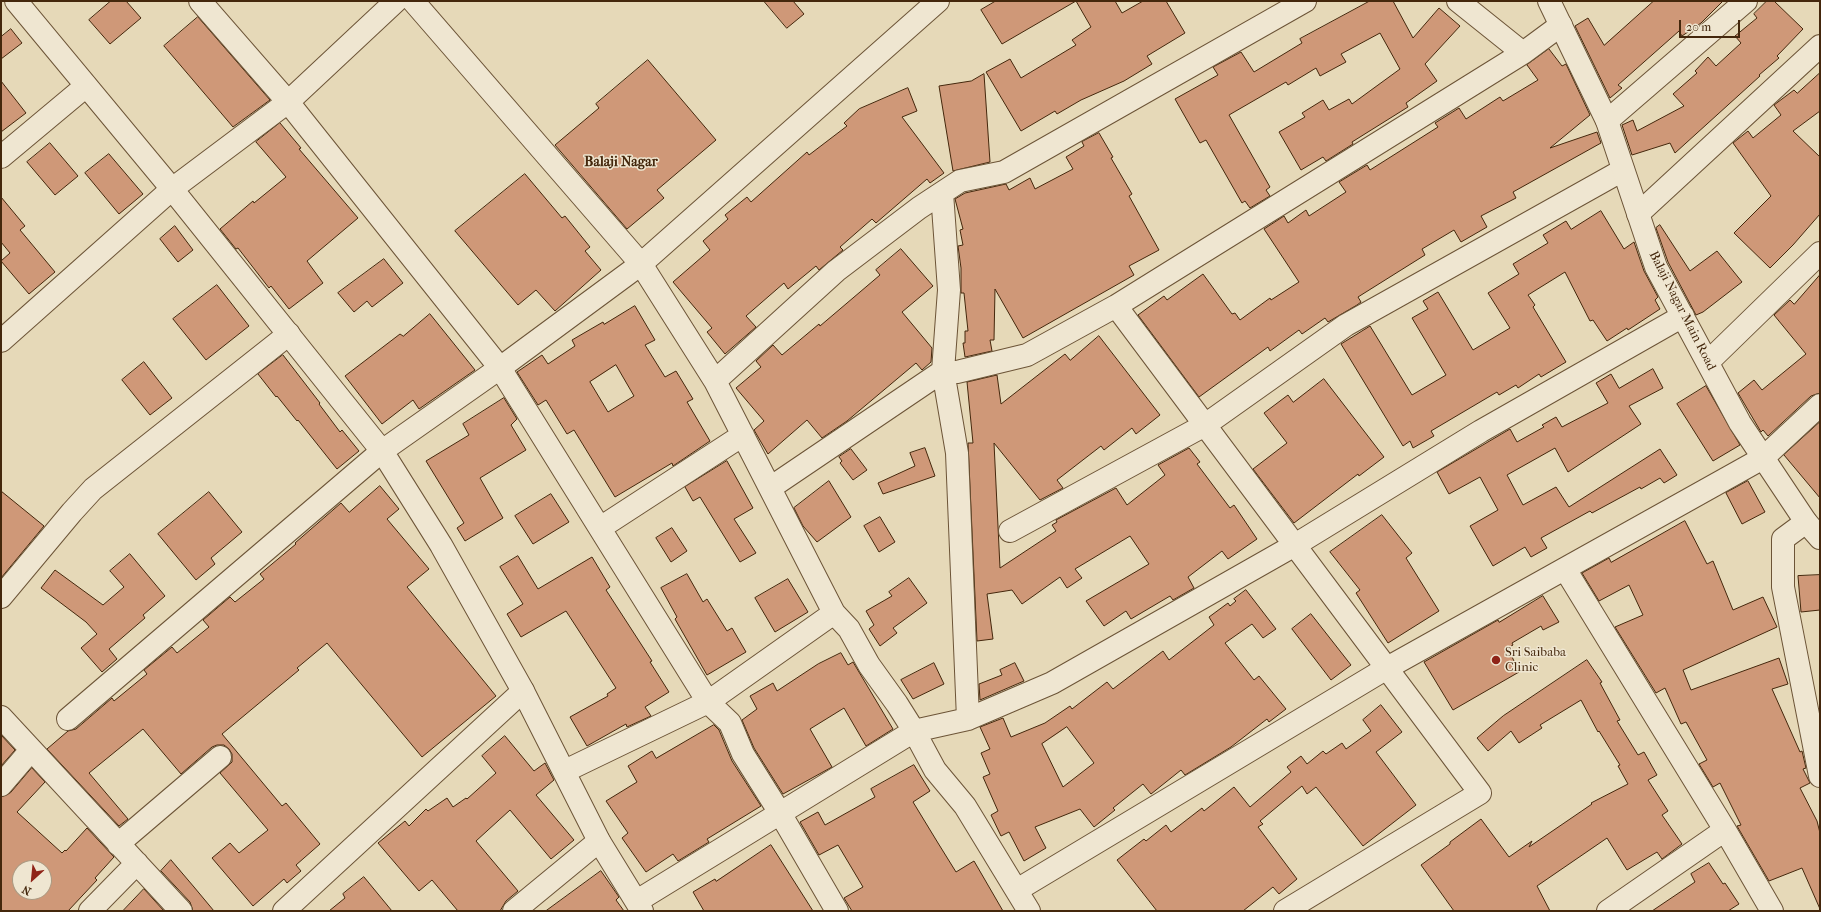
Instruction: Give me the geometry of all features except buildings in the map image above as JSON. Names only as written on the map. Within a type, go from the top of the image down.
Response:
[{"type":"street","points":[[16,1],[172,189],[382,451],[441,545],[523,691],[565,771],[599,841],[640,906],[780,813],[914,731],[968,719],[1052,683],[1295,545],[1481,431],[1683,316]]},
{"type":"street","points":[[200,1],[288,102],[500,368],[708,702],[730,723],[743,754],[838,911]]},
{"type":"street","points":[[1,342],[172,189],[288,102],[396,1]]},
{"type":"street","points":[[413,1],[641,264],[715,381],[834,613],[849,629],[869,665],[897,704],[914,731],[934,770],[965,806],[1029,911]]},
{"type":"street","points":[[68,719],[382,451],[500,368],[641,264],[938,1]]},
{"type":"street","points":[[715,381],[836,271],[960,181],[1004,172],[1305,1]]},
{"type":"street","points":[[1458,1],[1523,53]]},
{"type":"street","name":"Balaji Nagar Main Road","points":[[1548,1],[1607,121],[1656,267],[1740,423],[1806,522],[1820,538]]},
{"type":"street","points":[[1607,121],[1746,1]]},
{"type":"street","points":[[770,488],[943,371],[957,372],[1026,355],[1116,306],[1523,53],[1561,25]]},
{"type":"street","points":[[1638,214],[1820,46]]},
{"type":"street","points":[[1,157],[86,86]]},
{"type":"street","points":[[1010,531],[1205,425],[1346,325],[1623,170]]},
{"type":"street","points":[[942,193],[949,290],[943,371],[957,452],[968,719]]},
{"type":"street","points":[[1708,362],[1820,253]]},
{"type":"street","points":[[1116,306],[1480,793],[1285,911]]},
{"type":"street","points":[[1,597],[93,489],[289,334]]},
{"type":"street","points":[[1017,890],[1387,668],[1763,458],[1820,405]]},
{"type":"street","points":[[600,528],[743,435]]},
{"type":"street","points":[[1806,522],[1783,539],[1783,587],[1820,776]]},
{"type":"street","points":[[1564,569],[1772,911]]},
{"type":"street","points":[[565,771],[708,702],[834,613]]},
{"type":"street","points":[[284,911],[523,691]]},
{"type":"street","points":[[1,717],[181,911]]},
{"type":"street","points":[[1,785],[31,750]]},
{"type":"street","points":[[118,844],[220,757]]},
{"type":"street","points":[[1608,911],[1724,830]]},
{"type":"street","points":[[514,911],[599,841]]},
{"type":"street","points":[[90,911],[137,863]]},
{"type":"place","name":"Sri Saibaba Clinic","points":[[1496,660]]},
{"type":"district","name":"Balaji Nagar","points":[[621,163]]}]
